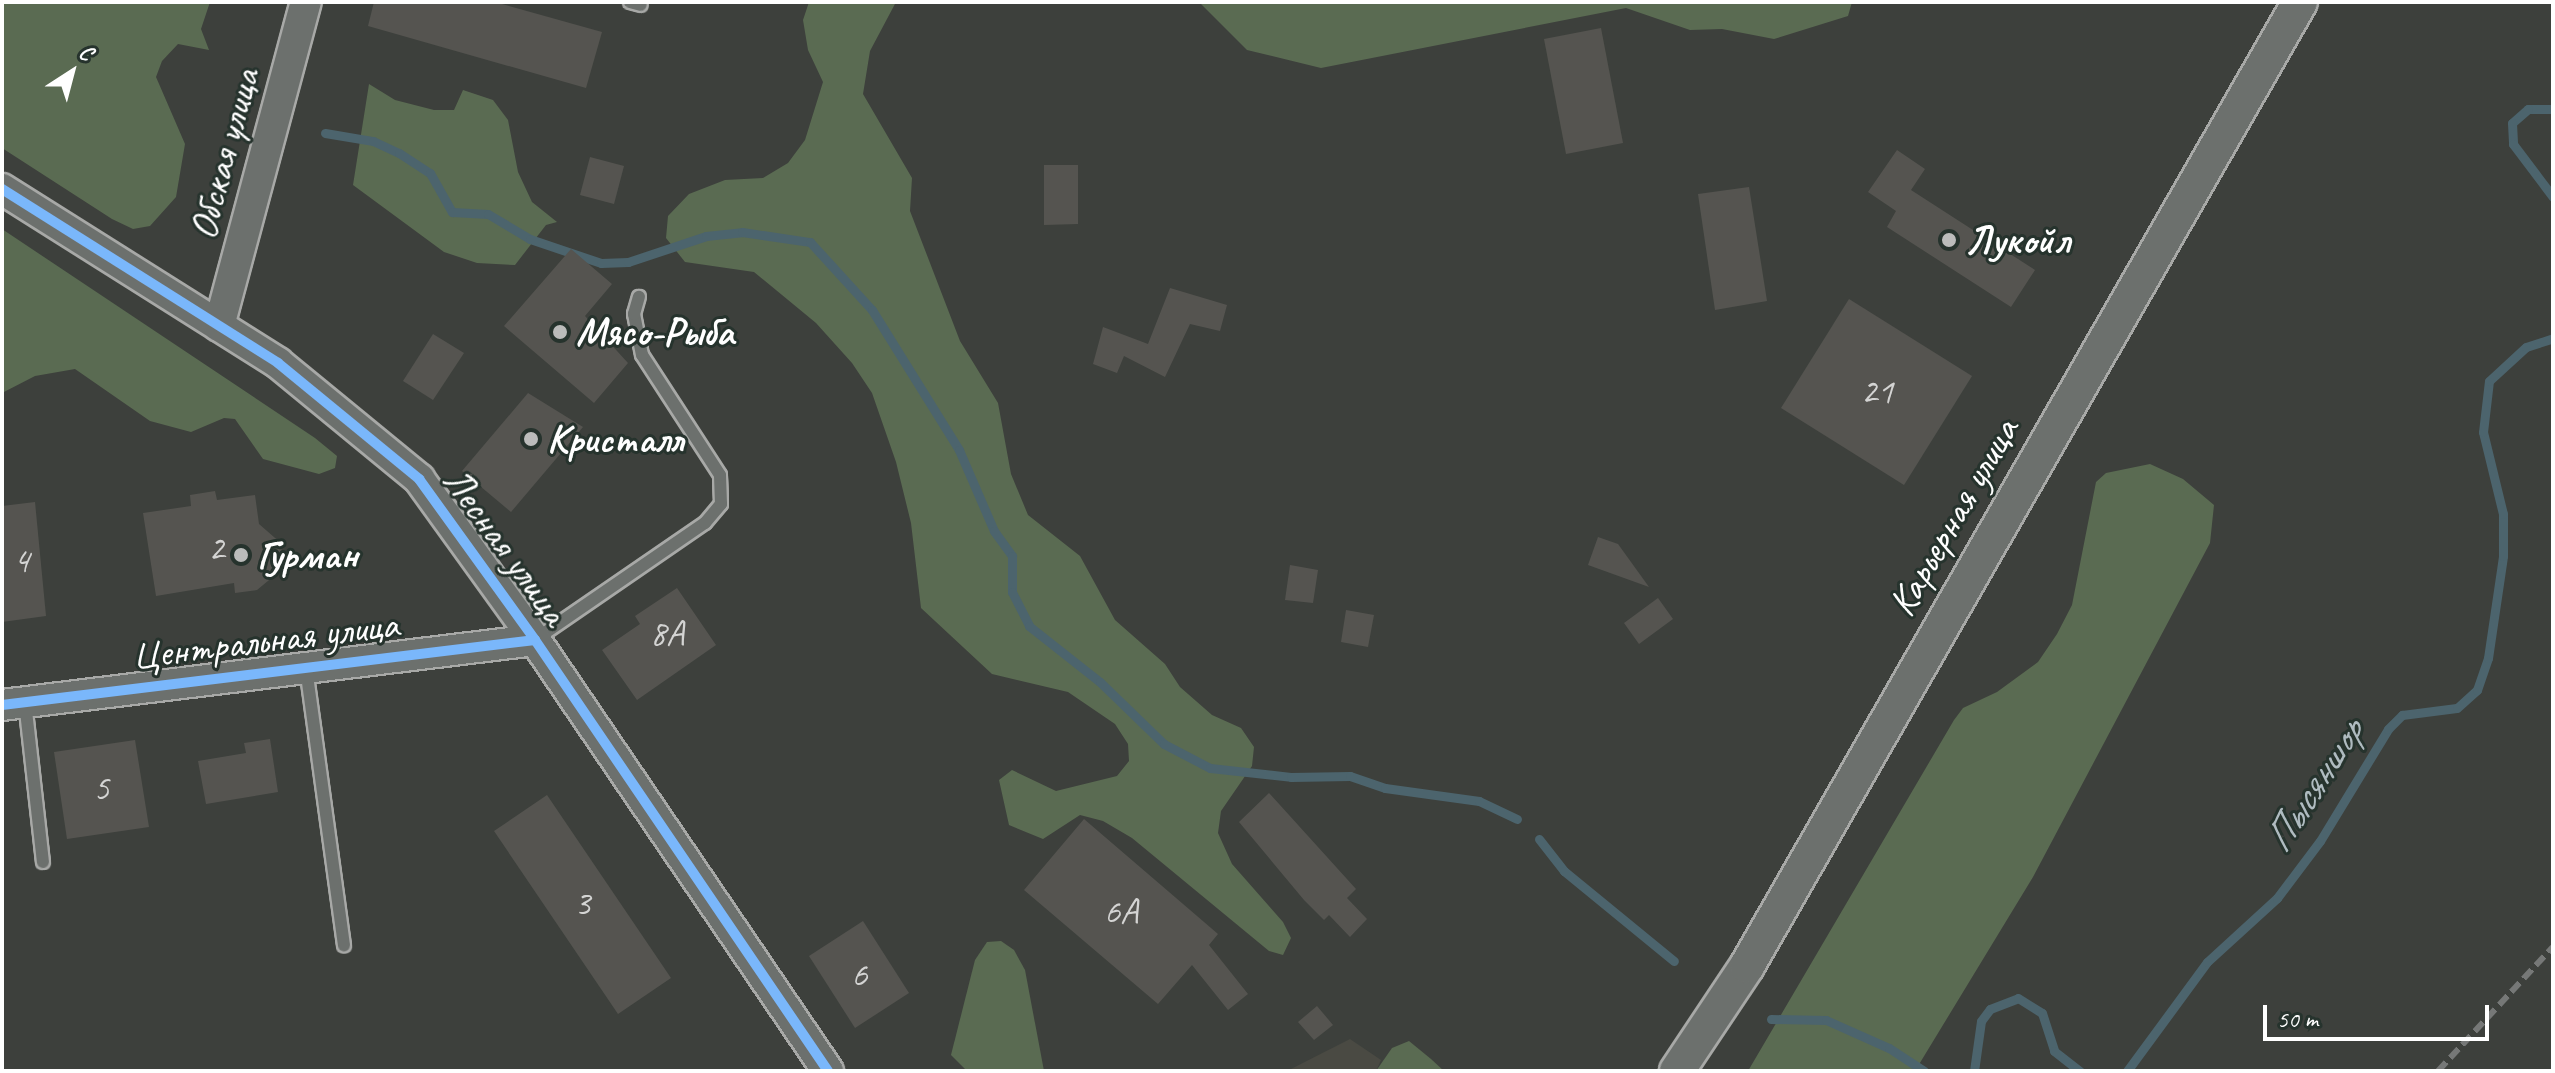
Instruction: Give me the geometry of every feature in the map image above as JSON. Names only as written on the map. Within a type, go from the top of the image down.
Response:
[{"type":"main road","name":"Карьерная улица","points":[[1677,1071],[1747,966],[2300,2]]},
{"type":"street","name":"Обская улица","points":[[219,326],[306,2]]},
{"type":"street","name":"Лесная улица","points":[[2,189],[219,326],[325,398],[419,479],[535,640],[828,1071]]},
{"type":"street","name":"Центральная улица","points":[[14,704],[535,640]]},
{"type":"lane","points":[[535,640],[705,523],[721,504],[720,475],[642,355],[634,314],[639,297]]},
{"type":"lane","points":[[306,668],[344,945]]},
{"type":"lane","points":[[14,704],[43,862]]},
{"type":"shaded area","points":[[1350,1039],[1381,1060],[1376,1071],[1287,1071]]},
{"type":"green space","points":[[2,2],[210,2],[201,29],[209,50],[178,44],[162,61],[156,77],[185,144],[176,197],[150,226],[133,229],[112,219],[2,148]]},
{"type":"green space","points":[[809,2],[896,2],[870,51],[863,94],[912,178],[910,211],[960,341],[998,403],[1011,474],[1028,515],[1080,556],[1115,620],[1165,664],[1180,687],[1212,715],[1241,728],[1254,747],[1252,766],[1221,811],[1218,833],[1232,864],[1283,922],[1291,938],[1283,955],[1269,951],[1132,838],[1103,821],[1080,815],[1043,839],[1009,825],[999,780],[1012,770],[1056,791],[1117,776],[1129,761],[1128,744],[1115,724],[1068,692],[992,674],[921,608],[911,523],[896,462],[872,393],[852,363],[816,323],[754,272],[685,262],[666,238],[668,216],[689,194],[725,180],[763,178],[788,163],[805,140],[823,82],[808,50],[803,20]]},
{"type":"green space","points":[[1199,2],[1852,2],[1848,16],[1774,39],[1722,29],[1690,30],[1626,8],[1321,68],[1247,50]]},
{"type":"green space","points":[[369,84],[395,100],[434,110],[454,110],[463,90],[493,100],[508,120],[518,172],[532,202],[557,222],[546,225],[515,265],[477,263],[444,252],[353,185]]},
{"type":"green space","points":[[2,229],[315,438],[337,456],[335,468],[319,474],[263,459],[235,419],[224,418],[191,432],[150,421],[75,369],[35,376],[2,393]]},
{"type":"green space","points":[[2150,464],[2183,479],[2214,505],[2210,543],[2033,877],[1915,1071],[1748,1071],[1954,720],[1963,708],[1997,692],[2038,662],[2057,634],[2072,605],[2096,482],[2106,473]]},
{"type":"green space","points":[[1001,941],[1014,950],[1025,970],[1044,1071],[967,1071],[951,1055],[975,960],[987,942]]},
{"type":"green space","points":[[1409,1041],[1444,1071],[1376,1071],[1392,1048]]},
{"type":"building","points":[[374,2],[495,2],[602,32],[586,88],[368,26]]},
{"type":"building","points":[[1601,28],[1623,143],[1566,154],[1544,39]]},
{"type":"building","points":[[1897,150],[1925,169],[1911,190],[2035,270],[2011,307],[1887,227],[1896,211],[1868,192]]},
{"type":"building","points":[[590,157],[624,166],[614,204],[580,195]]},
{"type":"building","points":[[1044,165],[1078,165],[1078,224],[1044,225]]},
{"type":"building","points":[[1749,187],[1767,301],[1715,310],[1698,194]]},
{"type":"building","points":[[571,249],[612,284],[585,316],[628,363],[594,403],[504,326]]},
{"type":"building","points":[[1170,288],[1227,305],[1220,331],[1190,324],[1165,377],[1124,356],[1117,373],[1093,364],[1103,327],[1148,344]]},
{"type":"building","points":[[1849,299],[1972,376],[1904,485],[1781,408]]},
{"type":"building","points":[[433,334],[464,353],[433,400],[403,381]]},
{"type":"building","name":"Кристалл","points":[[528,393],[583,427],[511,512],[462,471]]},
{"type":"building","points":[[215,491],[217,500],[255,495],[259,524],[282,544],[280,571],[257,590],[235,593],[234,583],[156,596],[143,513],[191,506],[190,495]]},
{"type":"building","points":[[35,502],[46,616],[2,622],[2,506]]},
{"type":"building","points":[[1598,537],[1618,544],[1649,587],[1588,565]]},
{"type":"building","points":[[1290,565],[1318,570],[1313,603],[1285,600]]},
{"type":"building","points":[[677,588],[716,645],[637,700],[602,650],[640,624],[635,616]]},
{"type":"building","points":[[1658,598],[1673,619],[1639,644],[1624,623]]},
{"type":"building","points":[[1346,610],[1374,615],[1368,647],[1341,642]]},
{"type":"building","points":[[270,739],[278,792],[206,804],[198,761],[246,753],[244,743]]},
{"type":"building","points":[[135,740],[149,827],[67,839],[54,752]]},
{"type":"building","points":[[1269,793],[1356,889],[1347,898],[1367,919],[1350,937],[1329,915],[1324,920],[1304,900],[1239,822]]},
{"type":"building","points":[[547,795],[671,978],[618,1014],[494,831]]},
{"type":"building","points":[[1084,819],[1218,934],[1209,945],[1248,994],[1228,1010],[1192,965],[1158,1004],[1024,890]]},
{"type":"building","points":[[863,921],[909,993],[855,1028],[809,956]]},
{"type":"building","points":[[1317,1006],[1333,1025],[1314,1040],[1298,1022]]},
{"type":"waterway","name":"Пысяншор","points":[[2553,109],[2528,109],[2512,123],[2513,144],[2553,197]]},
{"type":"waterway","points":[[325,133],[373,141],[399,153],[430,173],[452,212],[488,214],[530,239],[601,263],[628,262],[706,236],[742,232],[810,242],[872,310],[959,450],[994,531],[1012,556],[1012,592],[1029,626],[1100,682],[1164,744],[1210,768],[1291,777],[1350,776],[1385,788],[1479,801],[1517,819]]},
{"type":"waterway","name":"Пысяншор","points":[[2127,1071],[2207,962],[2277,898],[2320,841],[2388,729],[2402,715],[2457,708],[2477,690],[2488,658],[2503,556],[2503,514],[2483,432],[2489,381],[2526,347],[2553,338]]},
{"type":"waterway","points":[[1539,839],[1564,871],[1674,961]]},
{"type":"waterway","points":[[1974,1071],[1981,1021],[1990,1009],[2018,998],[2042,1013],[2054,1051],[2080,1071]]},
{"type":"waterway","points":[[1771,1019],[1826,1020],[1889,1048],[1924,1071]]},
{"type":"railway","points":[[2438,1071],[2553,947]]},
{"type":"cycle path","points":[[2,189],[278,363],[419,479],[535,640],[828,1071]]},
{"type":"cycle path","points":[[2,705],[535,640]]},
{"type":"place","name":"Лукойл","points":[[1949,240]]},
{"type":"place","name":"Мясо-Рыба","points":[[560,332]]},
{"type":"place","name":"Кристалл","points":[[531,439]]},
{"type":"place","name":"Гурман","points":[[241,555]]}]
